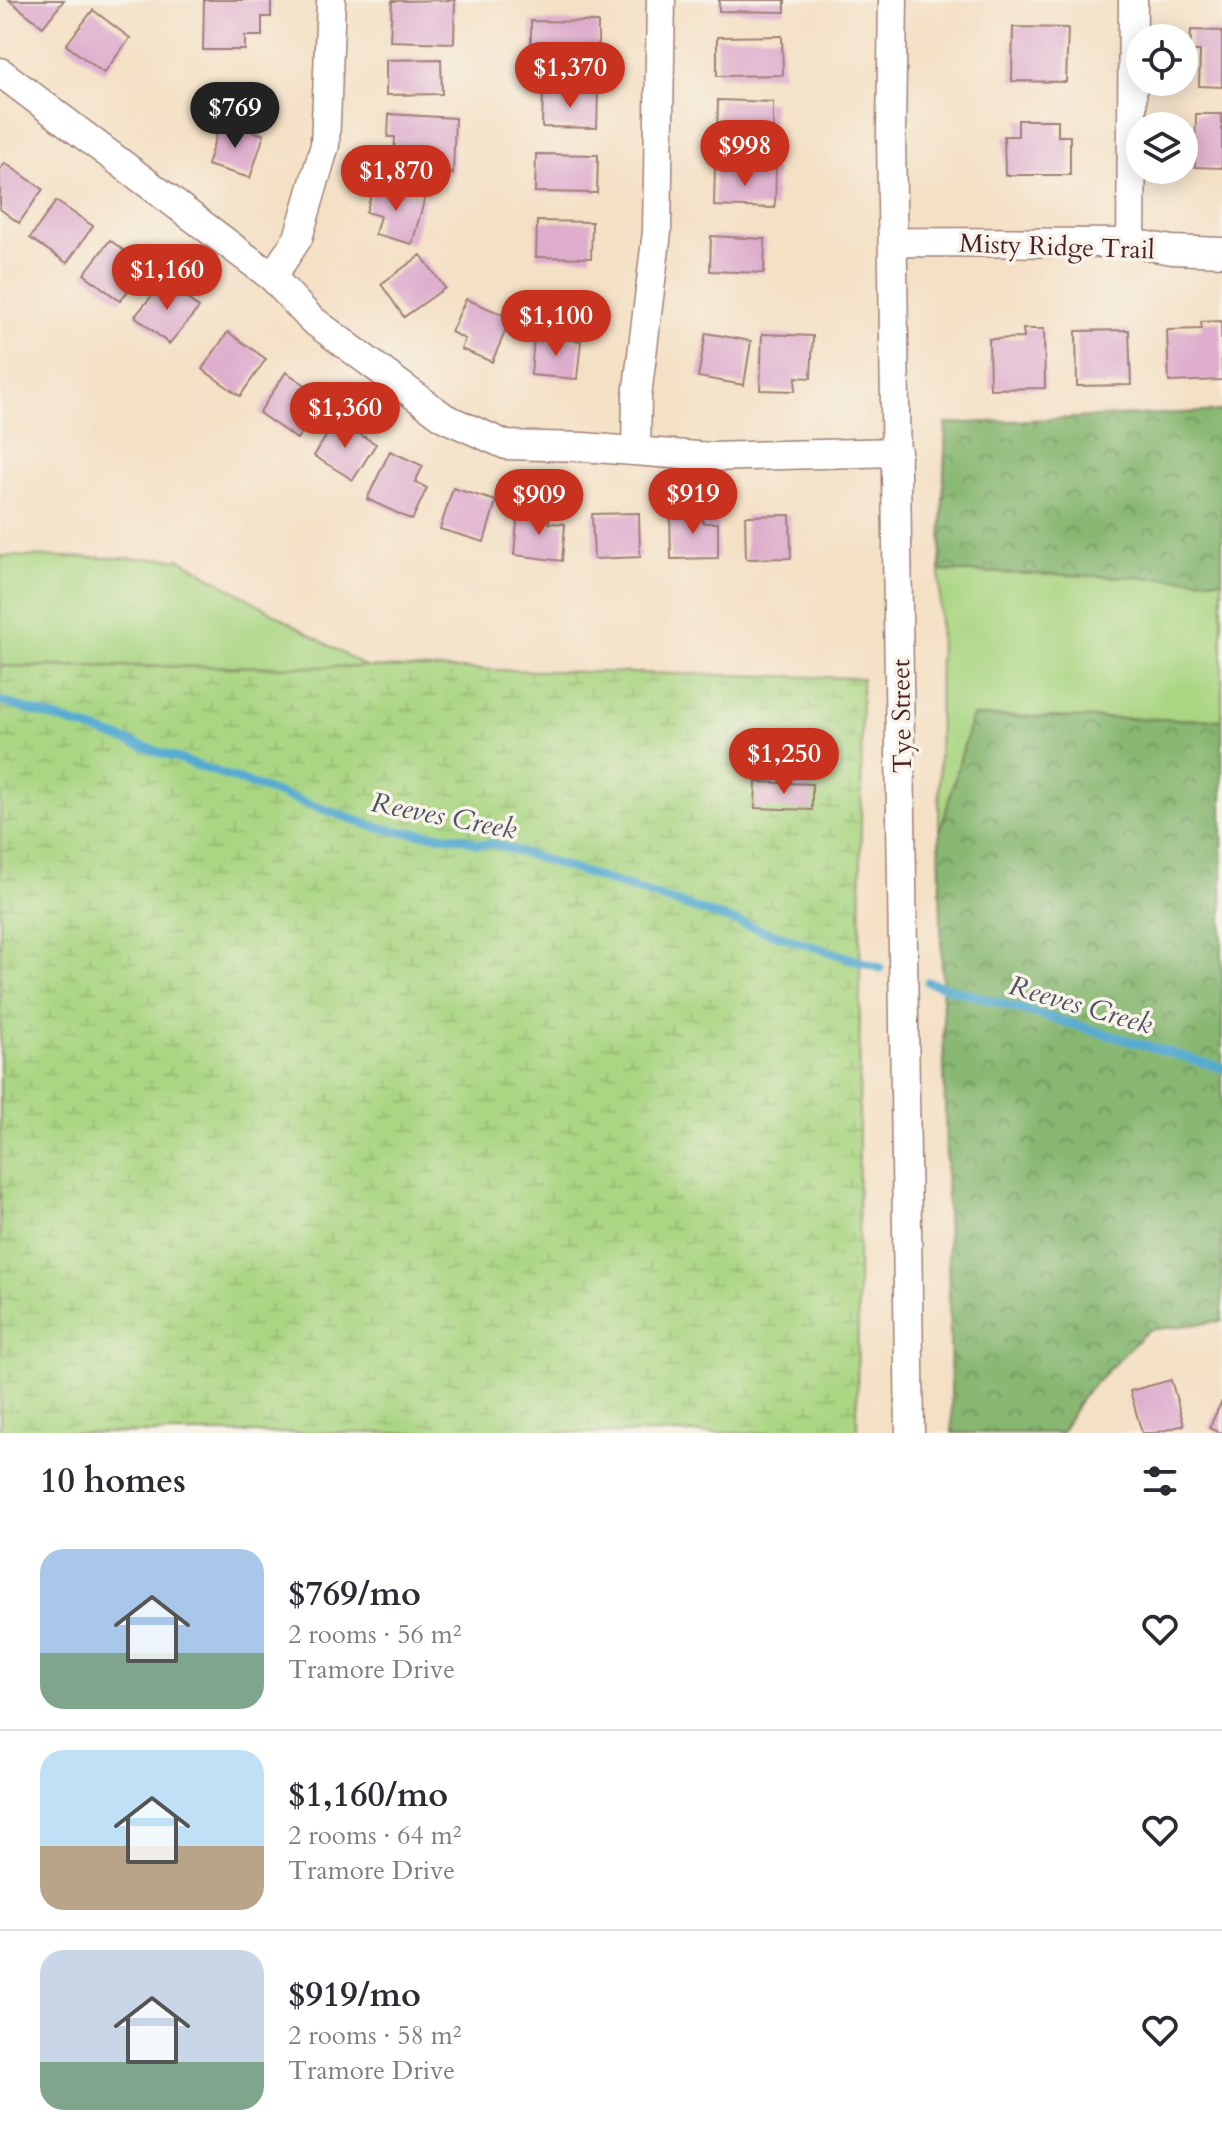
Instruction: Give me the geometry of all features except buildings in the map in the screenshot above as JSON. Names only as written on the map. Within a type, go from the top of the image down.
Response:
[{"type":"street","points":[[272,277],[298,238],[325,145],[331,0]]},
{"type":"street","points":[[636,451],[637,396],[657,232],[661,0]]},
{"type":"street","name":"Tye Street","points":[[893,0],[893,242],[910,1433]]},
{"type":"street","points":[[1131,243],[1133,0]]},
{"type":"street","points":[[0,72],[272,277],[311,319],[445,418],[506,445],[710,457],[897,452]]},
{"type":"street","name":"Misty Ridge Trail","points":[[893,242],[1131,243],[1172,250],[1222,252]]},
{"type":"green space","points":[[1222,411],[1222,580],[940,571],[946,424]]},
{"type":"green space","points":[[0,556],[180,559],[366,667],[0,666]]},
{"type":"green space","points":[[940,571],[1222,580],[1222,720],[972,716],[939,836]]},
{"type":"green space","points":[[0,666],[366,667],[862,678],[857,1433],[0,1433]]},
{"type":"green space","points":[[972,716],[1222,720],[1222,1321],[1148,1330],[1083,1395],[1061,1433],[952,1433],[939,836]]},
{"type":"waterway","name":"Reeves Creek","points":[[0,701],[107,734],[372,826],[464,838],[477,844],[495,844],[880,968]]},
{"type":"waterway","name":"Reeves Creek","points":[[928,982],[1222,1068]]}]
